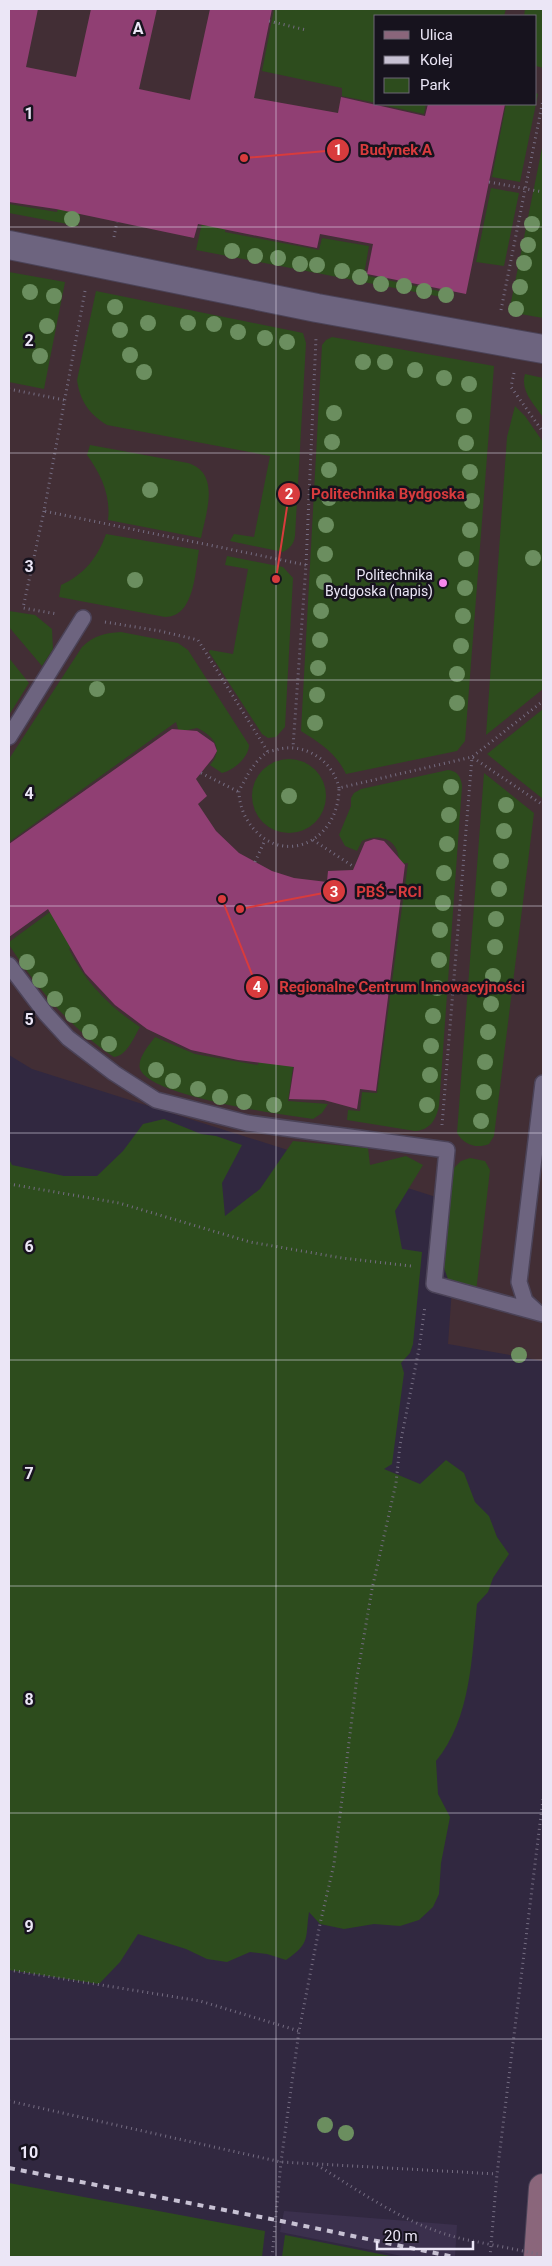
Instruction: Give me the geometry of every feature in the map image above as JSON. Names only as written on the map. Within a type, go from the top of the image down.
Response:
[{"type":"street","points":[[9,246],[317,308],[543,349]]},
{"type":"street","points":[[538,2257],[543,2188]]},
{"type":"lane","points":[[9,737],[83,618]]},
{"type":"lane","points":[[9,965],[46,1014],[68,1038],[114,1073],[156,1100],[247,1123],[447,1150],[434,1284],[541,1313]]},
{"type":"lane","points":[[541,1313],[524,1300],[519,1282],[543,1083]]},
{"type":"path","points":[[269,21],[306,30]]},
{"type":"path","points":[[498,341],[500,316],[543,100]]},
{"type":"path","points":[[489,182],[543,192]]},
{"type":"path","points":[[113,240],[117,222]]},
{"type":"path","points":[[90,262],[44,511],[306,564]]},
{"type":"path","points":[[293,747],[306,564],[317,308]]},
{"type":"path","points":[[511,387],[543,432]]},
{"type":"path","points":[[9,389],[64,400]]},
{"type":"path","points":[[198,640],[268,752]]},
{"type":"path","points":[[339,788],[472,757],[543,701]]},
{"type":"path","points":[[293,747],[317,755],[337,779],[339,788],[339,804],[328,826],[313,840],[294,847],[265,840],[252,829],[243,812],[239,792],[250,770],[268,752],[293,747]]},
{"type":"path","points":[[472,757],[543,805]]},
{"type":"path","points":[[440,1149],[472,757]]},
{"type":"path","points":[[201,773],[239,792]]},
{"type":"path","points":[[255,862],[265,840]]},
{"type":"path","points":[[313,840],[354,867]]},
{"type":"path","points":[[9,1184],[119,1203],[250,1242],[342,1258],[419,1266]]},
{"type":"path","points":[[272,2257],[281,2162],[299,2031],[334,1864],[357,1677],[372,1589],[396,1483],[400,1445],[419,1349],[425,1305]]},
{"type":"path","points":[[490,2257],[497,2174],[543,1799]]},
{"type":"path","points":[[9,1970],[200,2001],[299,2031]]},
{"type":"path","points":[[9,2101],[281,2162],[497,2174]]},
{"type":"path","points":[[316,2164],[399,2216],[438,2233],[543,2255]]},
{"type":"shaded area","points":[[9,9],[543,9],[543,1361],[448,1344],[458,1204],[32,1069],[9,1055]]},
{"type":"shaded area","points":[[284,2211],[457,2225],[455,2257],[407,2257],[280,2232]]},
{"type":"green space","points":[[274,9],[506,9],[504,15],[374,15],[374,103],[342,96],[342,88],[262,71]]},
{"type":"green space","points":[[525,9],[543,9],[543,68],[537,66],[537,15],[524,15]]},
{"type":"green space","points":[[383,105],[426,105],[424,114]]},
{"type":"green space","points":[[506,105],[536,105],[520,182],[492,177]]},
{"type":"green space","points":[[543,143],[543,318],[509,312]]},
{"type":"green space","points":[[63,186],[85,190],[78,226],[9,213],[9,204],[57,212]]},
{"type":"green space","points":[[491,188],[519,193],[504,266],[476,262]]},
{"type":"green space","points":[[204,214],[227,218],[225,232],[319,250],[322,238],[369,246],[364,275],[453,294],[452,299],[196,250]]},
{"type":"green space","points":[[9,272],[65,282],[44,389],[9,382]]},
{"type":"green space","points":[[96,291],[303,333],[306,343],[295,536],[293,544],[288,549],[283,552],[230,541],[234,534],[254,537],[270,456],[107,425],[86,406],[80,394],[77,380]]},
{"type":"green space","points":[[332,337],[494,366],[465,741],[457,751],[346,774],[332,754],[301,731],[322,345]]},
{"type":"green space","points":[[525,374],[543,378],[543,417],[526,392],[524,386]]},
{"type":"green space","points":[[515,406],[525,416],[543,442],[543,689],[486,735],[507,437]]},
{"type":"green space","points":[[90,445],[188,463],[198,468],[205,475],[209,495],[201,538],[108,520],[108,502],[104,486],[97,470],[87,455]]},
{"type":"green space","points":[[106,534],[199,550],[192,591],[182,609],[175,615],[165,617],[59,597],[61,585],[83,571],[99,550]]},
{"type":"green space","points":[[227,556],[283,567],[293,578],[285,727],[276,737],[268,738],[262,734],[209,652],[210,650],[233,654],[248,569],[225,565]]},
{"type":"green space","points":[[9,611],[35,615],[52,629],[53,649],[42,666],[9,627]]},
{"type":"green space","points":[[121,632],[178,643],[188,650],[249,745],[244,758],[236,766],[222,773],[210,765],[217,748],[212,739],[197,728],[179,732],[176,722],[9,842],[9,759],[82,647],[100,635]]},
{"type":"green space","points":[[9,658],[29,683],[9,715]]},
{"type":"green space","points":[[543,709],[543,799],[487,754]]},
{"type":"green space","points":[[289,759],[303,762],[315,770],[323,782],[326,796],[323,810],[315,822],[303,830],[289,833],[275,830],[263,822],[255,810],[252,796],[255,782],[263,770],[275,762]]},
{"type":"green space","points":[[448,770],[458,775],[462,786],[438,1111],[432,1123],[425,1129],[415,1131],[347,1120],[348,1110],[360,1111],[362,1092],[377,1093],[408,863],[399,864],[399,856],[396,849],[388,840],[369,838],[362,841],[357,851],[345,846],[339,835],[351,806],[351,798],[354,793],[361,789]]},
{"type":"green space","points":[[484,773],[534,813],[494,1136],[489,1144],[475,1146],[467,1143],[457,1133]]},
{"type":"green space","points":[[69,898],[92,931],[69,949],[75,961],[99,993],[118,1011],[140,1027],[130,1045],[119,1056],[114,1057],[98,1046],[56,1007],[31,977],[9,945],[9,942]]},
{"type":"green space","points":[[263,1034],[297,1040],[288,1101],[328,1104],[322,1113],[313,1119],[249,1109],[194,1097],[151,1080],[141,1071],[141,1058],[155,1037],[195,1054],[258,1065]]},
{"type":"green space","points":[[164,1119],[201,1134],[216,1136],[242,1145],[222,1183],[225,1216],[260,1189],[293,1141],[368,1148],[370,1165],[406,1156],[423,1165],[395,1211],[402,1249],[422,1252],[413,1344],[410,1353],[401,1363],[404,1373],[392,1464],[384,1469],[420,1484],[446,1460],[464,1473],[475,1502],[489,1516],[497,1537],[509,1554],[493,1578],[488,1592],[477,1604],[471,1665],[463,1707],[448,1744],[436,1761],[438,1794],[450,1817],[441,1863],[439,1894],[433,1907],[419,1920],[400,1926],[374,1924],[344,1929],[320,1924],[309,1912],[307,1934],[303,1944],[300,1949],[286,1960],[267,1954],[250,1952],[227,1962],[207,1959],[186,1949],[138,1934],[120,1962],[99,1984],[9,1970],[9,1159],[12,1165],[64,1176],[97,1176],[123,1151],[143,1124]]},
{"type":"green space","points":[[470,1158],[485,1161],[490,1170],[476,1292],[449,1282],[442,1262],[453,1169],[461,1161]]},
{"type":"green space","points":[[9,2183],[265,2231],[262,2257],[9,2257]]},
{"type":"green space","points":[[285,2235],[395,2257],[282,2257]]},
{"type":"building","points":[[9,9],[38,9],[26,67],[76,77],[91,9],[157,9],[139,89],[190,100],[210,9],[272,9],[254,98],[338,113],[341,97],[425,116],[428,105],[505,105],[466,294],[367,274],[373,244],[320,234],[317,248],[198,224],[194,238],[56,209],[9,202]]},
{"type":"building","points":[[172,729],[197,731],[214,743],[217,751],[196,779],[207,796],[198,804],[216,831],[239,853],[272,871],[294,878],[327,882],[328,871],[353,870],[365,842],[374,839],[384,841],[405,865],[376,1091],[360,1089],[357,1109],[324,1100],[289,1099],[294,1067],[238,1060],[191,1050],[147,1029],[115,1005],[85,973],[48,909],[9,937],[9,844]]},
{"type":"railway","points":[[9,2168],[454,2257]]},
{"type":"place","name":"Budynek A","points":[[244,158]]},
{"type":"place","name":"Politechnika Bydgoska","points":[[276,579]]},
{"type":"place","name":"Politechnika Bydgoska (napis)","points":[[443,583]]},
{"type":"place","name":"Regionalne Centrum Innowacyjności","points":[[222,899]]},
{"type":"place","name":"PBŚ - RCI","points":[[240,909]]}]
